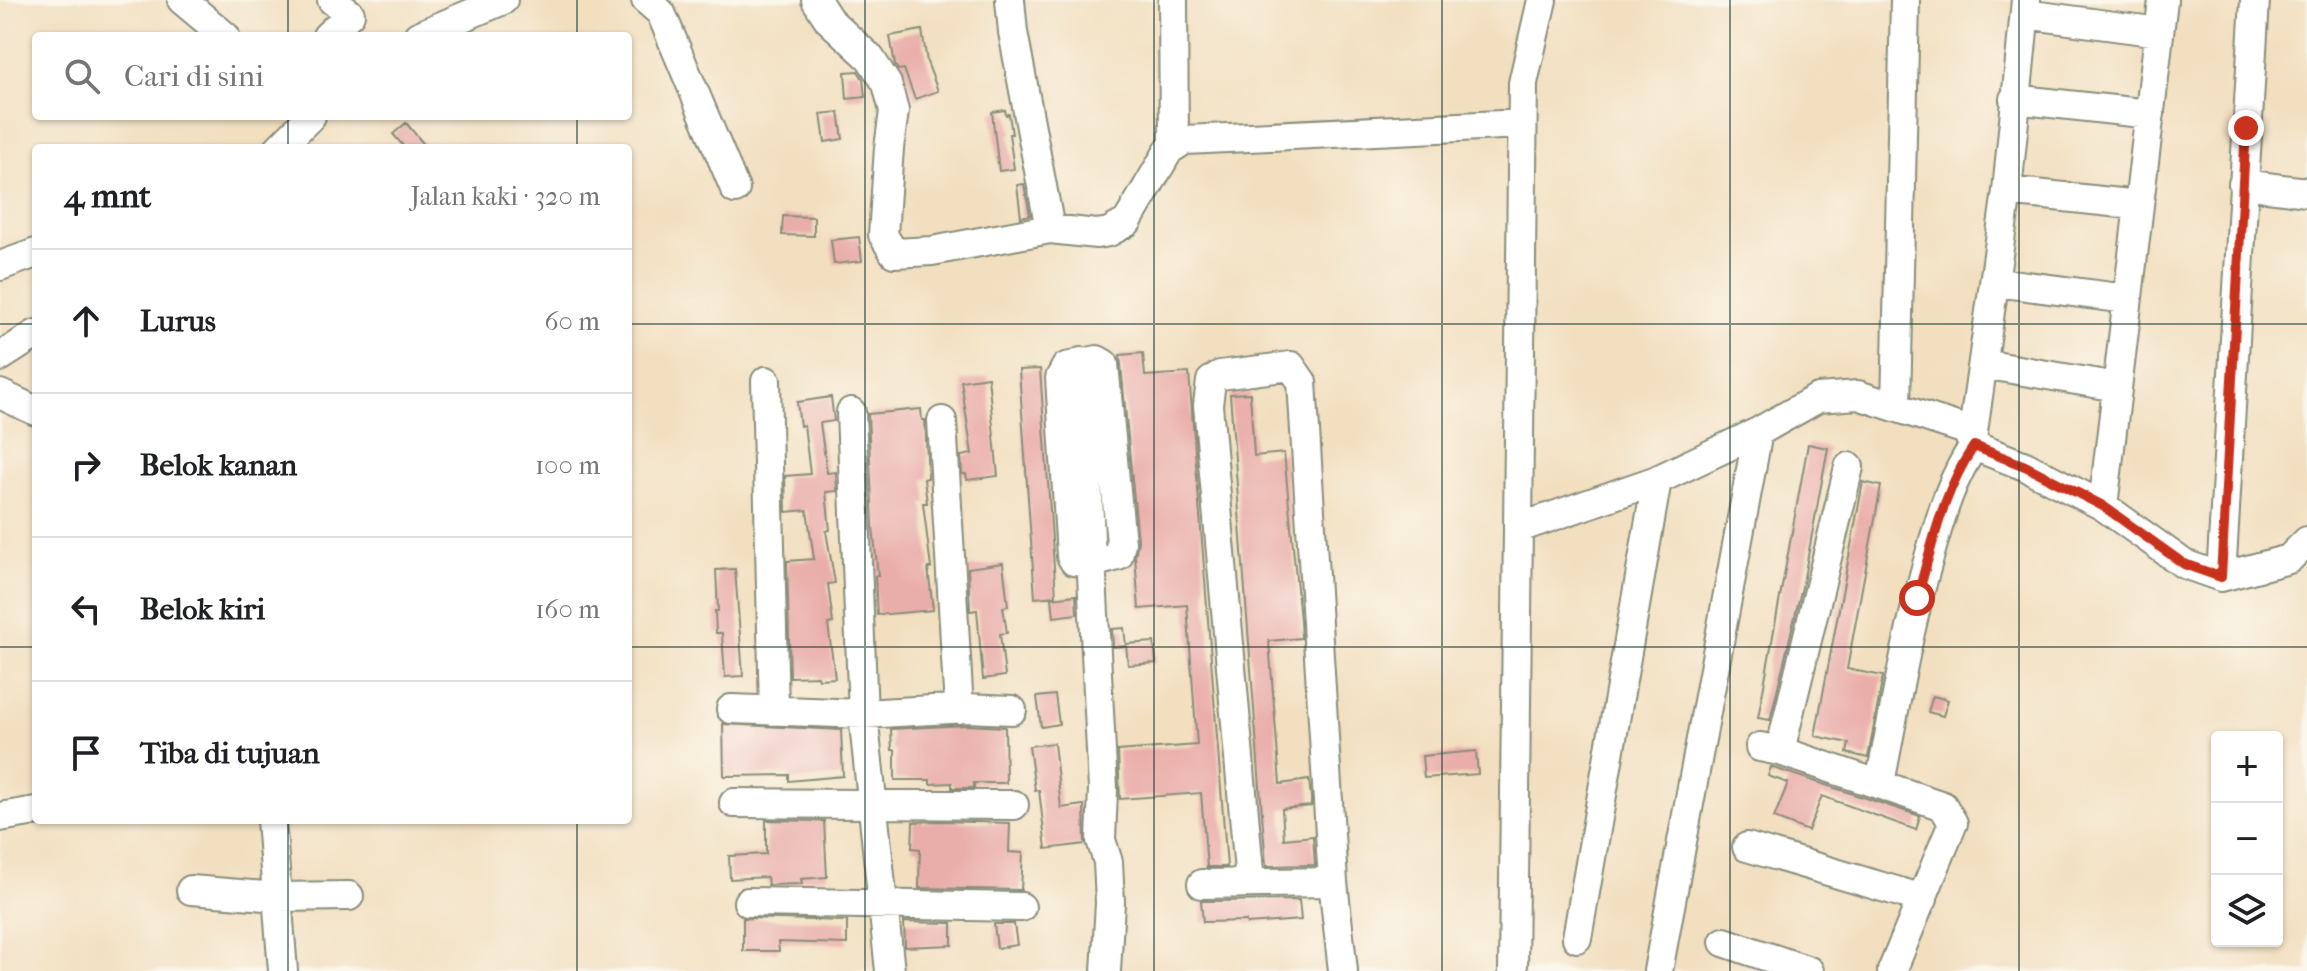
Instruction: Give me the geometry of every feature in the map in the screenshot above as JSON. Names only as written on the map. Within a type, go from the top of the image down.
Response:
[{"type":"street","points":[[182,0],[220,32]]},
{"type":"street","points":[[331,32],[350,14],[332,0]]},
{"type":"street","points":[[427,32],[503,0]]},
{"type":"street","points":[[646,0],[661,13],[735,189]]},
{"type":"street","points":[[816,0],[829,20],[870,58],[887,84],[894,111],[883,235],[894,253],[932,251],[1050,229],[1097,234],[1118,229],[1127,222],[1169,150],[1185,140],[1522,124]]},
{"type":"street","points":[[1010,0],[1013,32],[1050,229]]},
{"type":"street","points":[[1173,0],[1174,145]]},
{"type":"street","points":[[1513,971],[1523,83],[1542,0]]},
{"type":"street","points":[[1896,407],[1905,0]]},
{"type":"street","points":[[2103,506],[2163,0]]},
{"type":"street","points":[[2221,577],[2255,0]]},
{"type":"street","points":[[1880,783],[1917,598],[1952,483],[1973,443],[2007,191],[2025,7],[2159,32]]},
{"type":"street","points":[[2014,99],[2150,114]]},
{"type":"street","points":[[286,144],[307,120]]},
{"type":"street","points":[[2243,184],[2307,192]]},
{"type":"street","points":[[2007,191],[2139,205]]},
{"type":"street","points":[[0,266],[32,254]]},
{"type":"street","points":[[1996,282],[2127,299]]},
{"type":"street","points":[[0,357],[32,337]]},
{"type":"street","points":[[1081,362],[1103,789],[1101,840],[1108,862],[1110,903],[1106,971]]},
{"type":"street","points":[[1983,364],[2117,387]]},
{"type":"street","points":[[1250,883],[1208,405],[1211,381],[1220,375],[1291,366],[1302,382],[1333,882],[1343,971]]},
{"type":"street","points":[[766,381],[774,711]]},
{"type":"street","points":[[0,394],[32,409]]},
{"type":"street","points":[[1519,528],[1657,480],[1758,432],[1818,398],[1858,395],[1966,430],[1973,443],[2103,506],[2184,564],[2221,577],[2289,559],[2307,541]]},
{"type":"street","points":[[851,412],[863,714],[890,971]]},
{"type":"street","points":[[942,421],[959,709]]},
{"type":"street","points":[[1658,971],[1758,432]]},
{"type":"street","points":[[1849,467],[1770,749],[1943,806],[1953,823],[1892,971]]},
{"type":"street","points":[[1577,938],[1657,480]]},
{"type":"street","points":[[731,709],[863,714],[959,709],[1012,710]]},
{"type":"street","points":[[734,803],[1014,805]]},
{"type":"street","points":[[0,817],[32,812]]},
{"type":"street","points":[[271,824],[283,971]]},
{"type":"street","points":[[1747,847],[1923,899]]},
{"type":"street","points":[[1202,884],[1333,882]]},
{"type":"street","points":[[191,890],[277,897],[349,896]]},
{"type":"street","points":[[748,902],[1021,907]]},
{"type":"street","points":[[1724,942],[1809,971]]},
{"type":"building","points":[[922,30],[927,62],[938,91],[915,99],[904,69],[898,70],[895,65],[890,36]]},
{"type":"building","points":[[858,71],[863,79],[865,97],[847,99],[845,72]]},
{"type":"building","points":[[1005,110],[1006,115],[1009,114],[1014,169],[999,171],[992,112]]},
{"type":"building","points":[[839,112],[843,139],[825,142],[821,114]]},
{"type":"building","points":[[406,123],[424,144],[402,144],[393,134]]},
{"type":"building","points":[[1024,184],[1030,215],[1021,217],[1017,185]]},
{"type":"building","points":[[783,216],[814,217],[814,236],[782,235]]},
{"type":"building","points":[[859,237],[862,261],[834,264],[831,240]]},
{"type":"building","points":[[1143,353],[1145,376],[1189,373],[1227,867],[1207,867],[1201,793],[1120,799],[1118,751],[1197,745],[1187,605],[1139,609],[1135,556],[1138,541],[1120,355]]},
{"type":"building","points":[[1040,369],[1056,596],[1035,598],[1019,370]]},
{"type":"building","points":[[988,377],[998,476],[967,480],[966,474],[962,474],[961,456],[972,454],[961,381]]},
{"type":"building","points":[[1250,393],[1254,456],[1284,453],[1300,620],[1301,638],[1269,641],[1280,784],[1309,780],[1311,797],[1311,806],[1282,809],[1284,839],[1313,836],[1315,865],[1266,866],[1230,394]]},
{"type":"building","points":[[831,397],[834,421],[820,423],[827,473],[836,472],[837,491],[826,492],[830,530],[826,531],[835,583],[828,584],[833,623],[828,624],[835,678],[790,677],[787,561],[814,559],[807,510],[786,512],[785,476],[810,474],[804,425],[800,426],[797,402]]},
{"type":"building","points":[[921,409],[922,420],[925,420],[928,478],[924,479],[927,503],[923,503],[933,610],[877,615],[875,576],[878,576],[868,414]]},
{"type":"building","points":[[1808,444],[1828,448],[1803,583],[1770,720],[1758,718]]},
{"type":"building","points":[[1863,482],[1881,486],[1847,669],[1883,676],[1868,758],[1847,753],[1849,743],[1815,736]]},
{"type":"building","points":[[1003,563],[1008,606],[1003,607],[1007,633],[1000,634],[1005,676],[983,679],[977,610],[970,611],[968,568]]},
{"type":"building","points":[[735,569],[743,676],[725,677],[722,633],[716,633],[716,570]]},
{"type":"building","points":[[1076,595],[1077,614],[1054,617],[1052,598]]},
{"type":"building","points":[[1124,628],[1126,646],[1113,647],[1112,629]]},
{"type":"building","points":[[1154,642],[1156,663],[1128,665],[1126,644]]},
{"type":"building","points":[[1055,695],[1059,724],[1041,727],[1037,697]]},
{"type":"building","points":[[1933,696],[1948,700],[1943,716],[1928,712]]},
{"type":"building","points":[[723,724],[841,730],[843,776],[789,781],[789,775],[724,776]]},
{"type":"building","points":[[967,725],[1005,727],[1006,783],[974,783],[974,788],[952,788],[952,783],[895,780],[891,729]]},
{"type":"building","points":[[1054,743],[1061,808],[1084,805],[1085,844],[1046,849],[1039,790],[1035,790],[1029,746]]},
{"type":"building","points":[[1476,751],[1478,774],[1424,778],[1422,756]]},
{"type":"building","points":[[1771,767],[1920,816],[1916,830],[1822,796],[1808,831],[1774,818],[1788,783],[1768,776]]},
{"type":"building","points":[[766,820],[824,821],[827,877],[801,879],[802,884],[768,885],[767,877],[730,879],[729,856],[766,854]]},
{"type":"building","points":[[913,822],[1010,823],[1009,852],[1023,853],[1021,890],[919,888],[920,849],[912,848]]},
{"type":"building","points":[[1299,900],[1301,920],[1247,924],[1246,921],[1203,922],[1201,901]]},
{"type":"building","points":[[743,918],[847,921],[847,944],[778,942],[779,951],[743,951]]},
{"type":"building","points":[[904,922],[952,923],[952,945],[905,947]]},
{"type":"building","points":[[994,924],[1014,924],[1017,945],[997,948]]},
{"type":"route","points":[[1917,598],[1942,510],[1957,470],[1974,446],[2025,466],[2103,506],[2184,564],[2221,577],[2246,128]]}]
